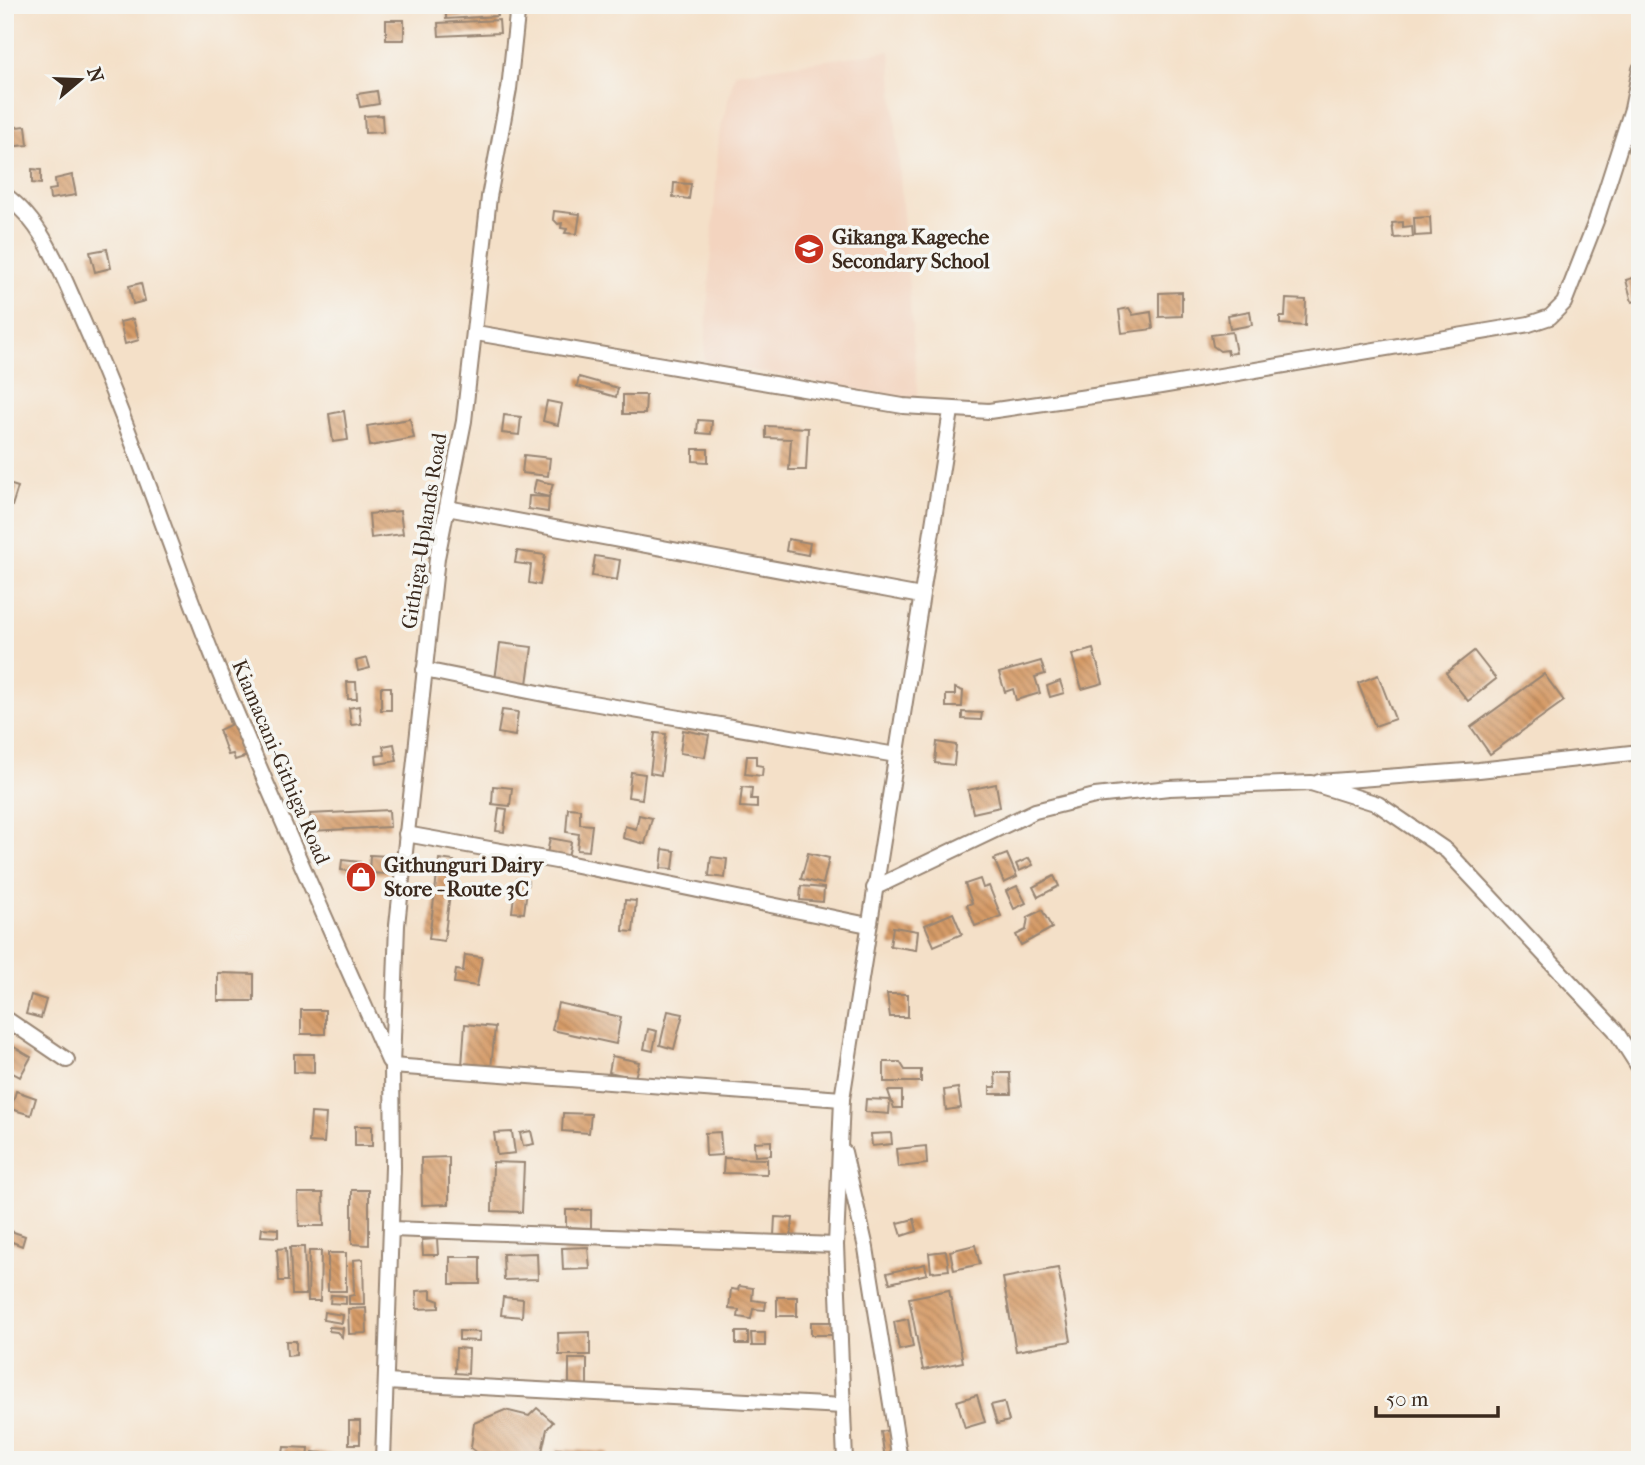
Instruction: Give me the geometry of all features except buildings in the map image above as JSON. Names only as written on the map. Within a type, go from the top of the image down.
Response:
[{"type":"street","name":"Githiga-Uplands Road","points":[[391,1066],[397,925],[424,670],[438,558],[464,421],[476,333],[489,197],[509,89],[518,5]]},
{"type":"street","points":[[476,333],[903,406],[951,411],[989,411],[1149,388],[1475,334],[1549,317],[1564,303],[1596,221],[1632,108],[1640,69]]},
{"type":"street","name":"Kiamacani-Githiga Road","points":[[5,195],[22,207],[44,238],[106,373],[217,667],[284,826],[391,1066],[391,1228],[383,1460]]},
{"type":"street","points":[[845,1460],[836,1245],[842,1099],[951,411]]},
{"type":"street","points":[[447,508],[921,596]]},
{"type":"street","points":[[424,670],[569,699],[896,755]]},
{"type":"street","points":[[874,888],[1035,811],[1095,796],[1169,788],[1311,783],[1479,770],[1640,752]]},
{"type":"street","points":[[1311,783],[1378,804],[1447,851],[1615,1030],[1640,1069]]},
{"type":"street","points":[[406,834],[567,863],[869,925]]},
{"type":"street","points":[[5,1018],[67,1060]]},
{"type":"street","points":[[391,1066],[842,1099]]},
{"type":"street","points":[[840,1137],[866,1248],[900,1460]]},
{"type":"street","points":[[391,1228],[836,1245]]},
{"type":"street","points":[[386,1382],[843,1406]]},
{"type":"shaded area","name":"Gikanga Kageche Secondary School","points":[[890,51],[918,401],[704,362],[719,135],[735,73]]},
{"type":"place","name":"Gikanga Kageche Secondary School","points":[[809,249]]},
{"type":"place","name":"Githunguri Dairy Store - Route 3C","points":[[361,877]]}]
